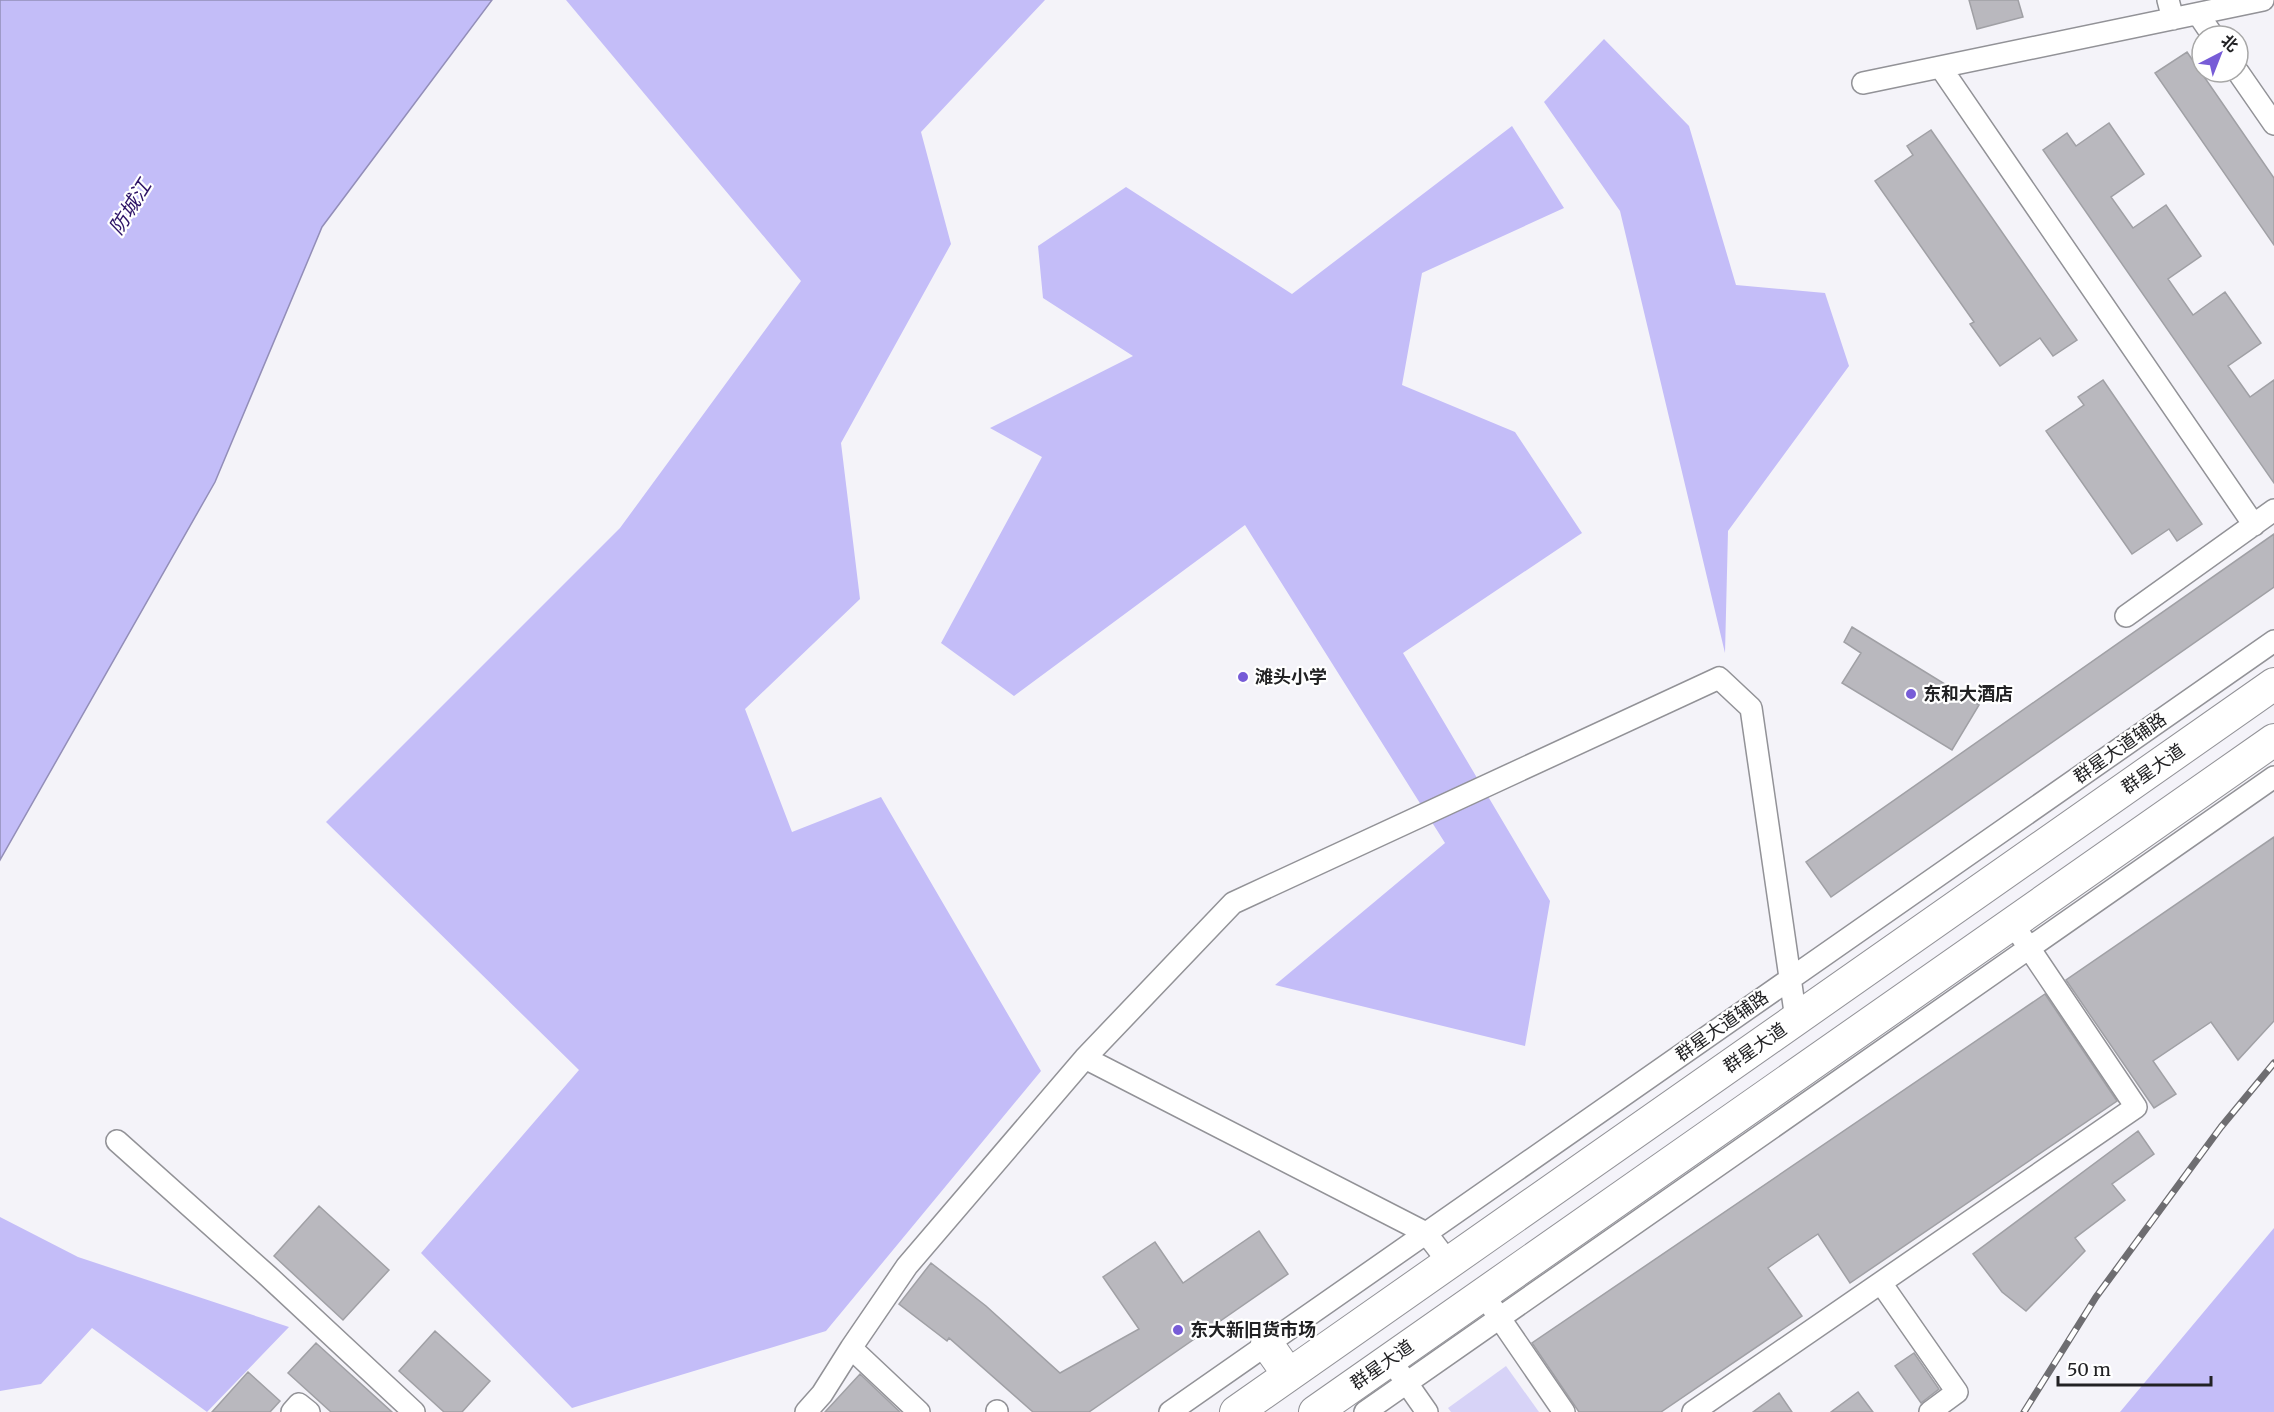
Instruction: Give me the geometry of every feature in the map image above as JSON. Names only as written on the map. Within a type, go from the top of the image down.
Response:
[{"type":"highway","name":"群星大道","points":[[1236,1412],[2274,684]]},
{"type":"highway","name":"群星大道","points":[[1315,1412],[1398,1371],[2021,936],[2274,740]]},
{"type":"highway","points":[[1267,1344],[1289,1375]]},
{"type":"street","points":[[1863,83],[1941,68],[2171,9],[2198,14],[2263,0]]},
{"type":"street","points":[[2198,14],[2205,24]]},
{"type":"street","points":[[1941,68],[2254,525]]},
{"type":"street","points":[[2246,84],[2274,124]]},
{"type":"street","points":[[2126,616],[2274,510]]},
{"type":"street","name":"群星大道辅路","points":[[1170,1412],[2274,641]]},
{"type":"street","points":[[806,1412],[822,1394],[907,1266],[1085,1058],[1233,903],[1719,678],[1751,708],[1796,1019]]},
{"type":"street","points":[[1693,1412],[2136,1107],[2021,936],[2274,777]]},
{"type":"street","points":[[1085,1058],[1426,1233],[1449,1263]]},
{"type":"street","points":[[117,1141],[268,1276],[414,1412]]},
{"type":"street","points":[[1881,1282],[1958,1392],[1930,1412]]},
{"type":"street","points":[[1491,1306],[1564,1412]]},
{"type":"street","points":[[851,1348],[919,1412]]},
{"type":"street","points":[[1365,1412],[1398,1371],[1427,1412]]},
{"type":"street","points":[[292,1412],[299,1404],[309,1412]]},
{"type":"shaded area","points":[[566,0],[1045,0],[921,132],[951,244],[841,443],[860,599],[745,709],[792,832],[881,797],[1041,1071],[826,1331],[572,1408],[421,1253],[579,1070],[326,822],[620,528],[801,281]]},
{"type":"shaded area","points":[[1604,39],[1689,126],[1736,285],[1825,293],[1849,366],[1728,531],[1725,653],[1620,211],[1544,102]]},
{"type":"shaded area","points":[[1512,126],[1564,208],[1422,273],[1402,385],[1515,432],[1582,533],[1403,653],[1550,901],[1525,1046],[1275,985],[1445,843],[1245,525],[1014,696],[941,643],[1042,457],[990,428],[1133,356],[1043,298],[1038,246],[1126,187],[1292,294]]},
{"type":"shaded area","points":[[0,1217],[78,1257],[289,1327],[207,1412],[92,1328],[41,1384],[0,1391]]},
{"type":"shaded area","points":[[2274,1228],[2274,1412],[2120,1412]]},
{"type":"shaded area","points":[[1506,1366],[1539,1412],[1451,1412],[1448,1408]]},
{"type":"water","name":"防城江","points":[[0,0],[492,0],[322,227],[215,482],[0,860]]},
{"type":"building","points":[[1969,0],[2018,0],[2023,17],[1977,29]]},
{"type":"building","points":[[2187,52],[2190,56],[2190,84],[2209,84],[2274,178],[2274,245],[2155,73]]},
{"type":"building","points":[[2109,123],[2144,174],[2111,197],[2133,228],[2166,205],[2201,256],[2168,279],[2193,315],[2225,292],[2261,343],[2228,366],[2250,397],[2274,380],[2274,483],[2043,150],[2067,133],[2076,146]]},
{"type":"building","points":[[1931,130],[2077,340],[2053,356],[2040,338],[2000,366],[1970,324],[1974,322],[1875,181],[1913,155],[1907,146]]},
{"type":"building","points":[[2103,380],[2202,524],[2177,541],[2169,529],[2132,554],[2046,431],[2084,405],[2078,397]]},
{"type":"building","points":[[2274,534],[2274,587],[1831,897],[1806,862]]},
{"type":"building","name":"东和大酒店","points":[[1852,627],[1979,705],[1952,750],[1842,683],[1861,653],[1844,642]]},
{"type":"building","points":[[2274,837],[2274,1021],[2238,1060],[2211,1022],[2153,1061],[2176,1094],[2154,1108],[2066,980]]},
{"type":"building","points":[[2045,994],[2117,1101],[1850,1283],[1818,1234],[1782,1258],[1768,1268],[1802,1316],[1661,1412],[1579,1412],[1532,1343]]},
{"type":"building","points":[[2138,1131],[2154,1154],[2112,1184],[2125,1200],[2075,1238],[2085,1251],[2026,1311],[2002,1292],[1973,1254]]},
{"type":"building","points":[[319,1206],[389,1270],[343,1320],[274,1256]]},
{"type":"building","points":[[1259,1231],[1288,1274],[1089,1412],[1033,1412],[949,1338],[947,1341],[899,1304],[931,1263],[986,1306],[1060,1373],[1139,1329],[1103,1277],[1155,1242],[1183,1283]]},
{"type":"building","points":[[435,1331],[490,1381],[462,1412],[444,1412],[399,1371]]},
{"type":"building","points":[[316,1343],[392,1412],[331,1412],[288,1373]]},
{"type":"building","points":[[1914,1353],[1939,1389],[1921,1403],[1895,1366]]},
{"type":"building","points":[[248,1372],[280,1401],[270,1412],[212,1412]]},
{"type":"building","points":[[860,1374],[900,1412],[825,1412]]},
{"type":"building","points":[[1858,1392],[1873,1412],[1831,1412]]},
{"type":"building","points":[[1779,1393],[1792,1412],[1753,1412]]},
{"type":"railway","points":[[2024,1412],[2096,1297],[2221,1127],[2274,1063]]},
{"type":"place","name":"滩头小学","points":[[1243,677]]},
{"type":"place","name":"东和大酒店","points":[[1911,694]]},
{"type":"place","name":"东大新旧货市场","points":[[1178,1330]]}]
